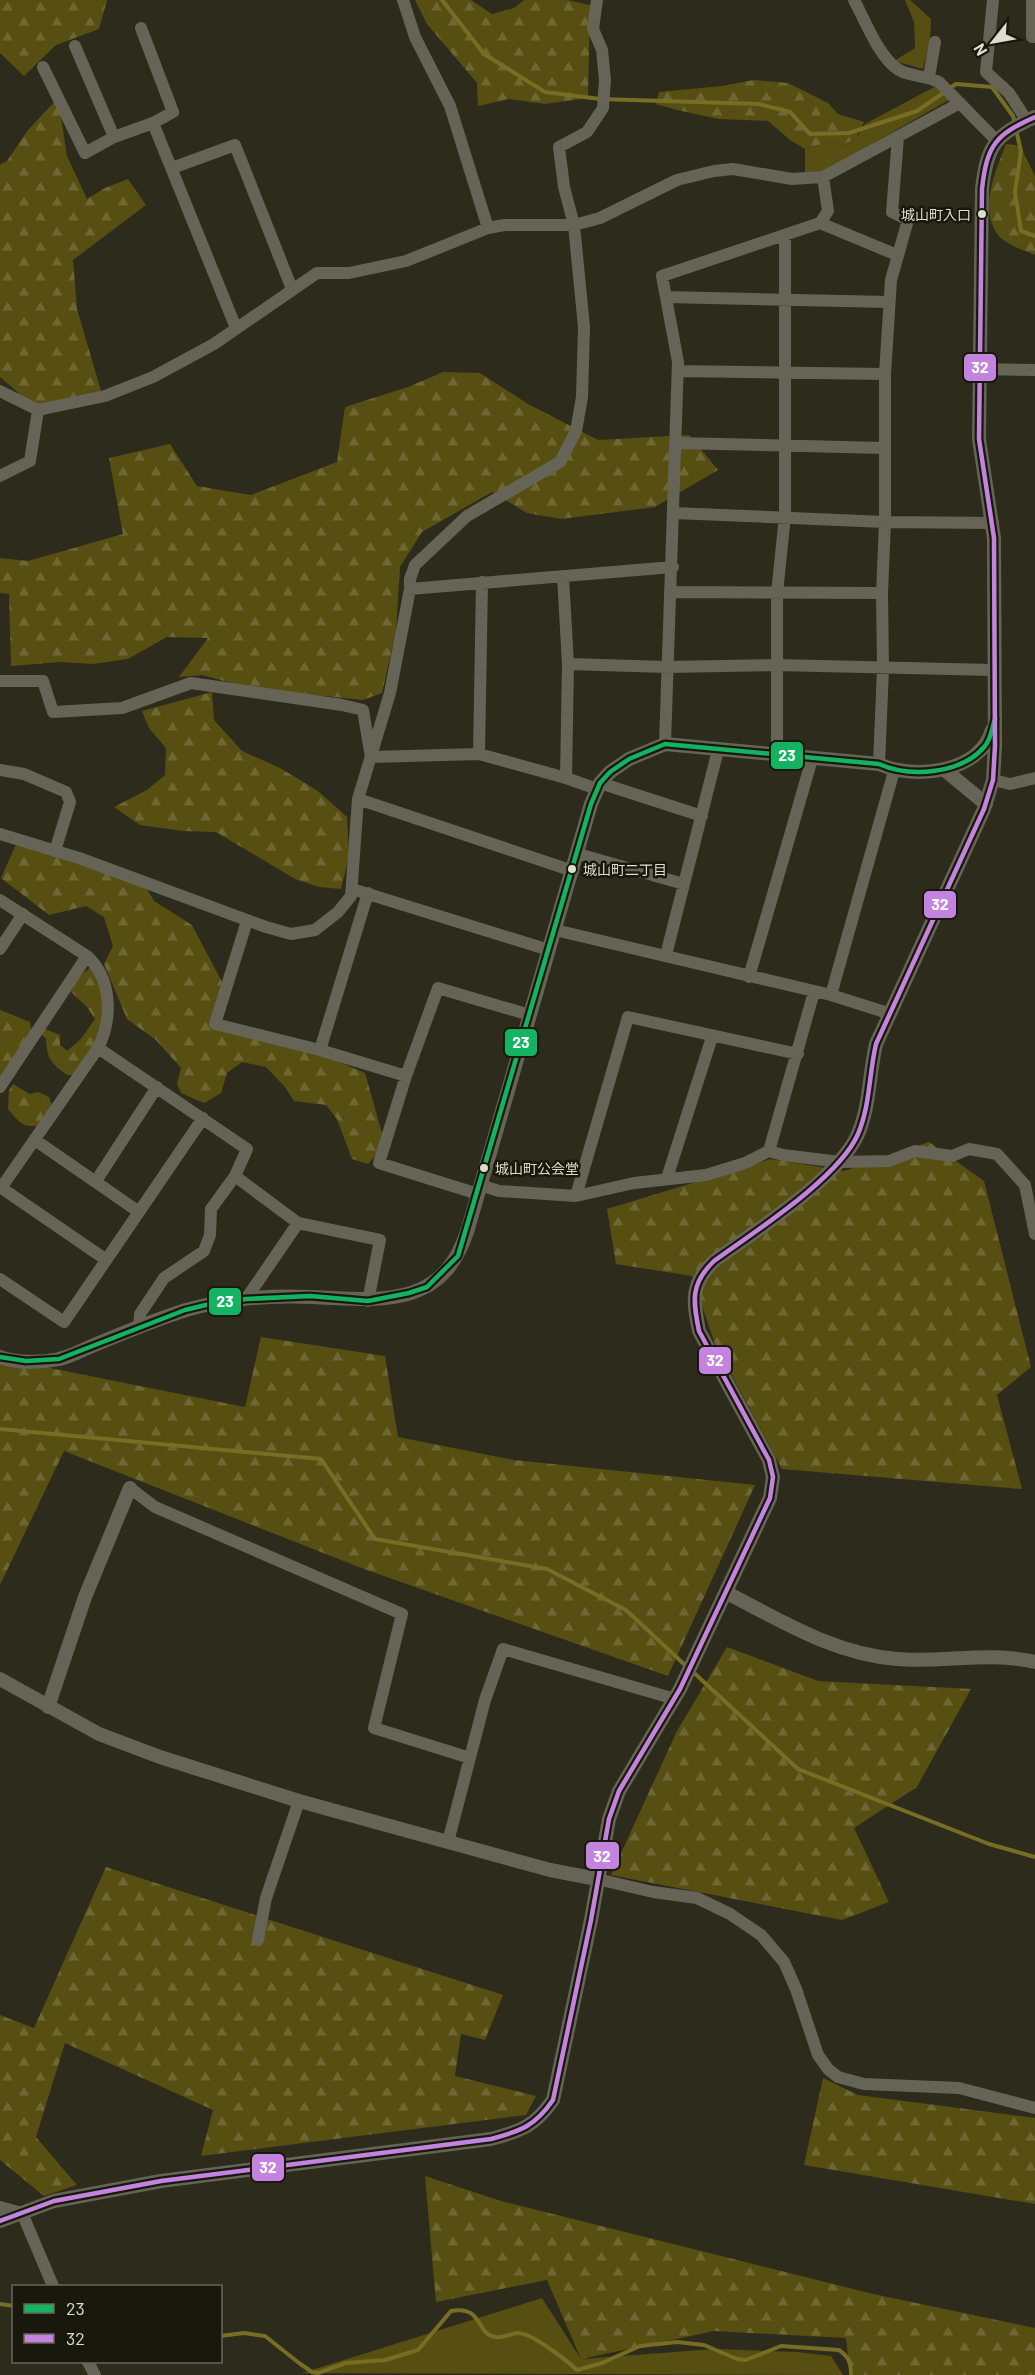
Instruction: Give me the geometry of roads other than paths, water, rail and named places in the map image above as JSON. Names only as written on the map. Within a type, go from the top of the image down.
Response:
[{"type":"street","points":[[403,0],[415,37],[450,106],[488,228]]},
{"type":"street","points":[[0,834],[55,851],[247,921],[291,934],[315,930],[338,912],[351,896],[358,799],[390,693],[410,579],[415,565],[467,516],[560,462],[576,431],[582,397],[584,327],[574,225],[564,187],[559,147],[587,132],[598,117],[604,97],[602,50],[593,29],[597,0]]},
{"type":"street","points":[[854,0],[886,59],[899,70],[934,80],[996,140]]},
{"type":"street","points":[[0,2221],[54,2201],[161,2181],[491,2139],[515,2133],[530,2126],[544,2114],[554,2100],[609,1819],[619,1791],[677,1694],[727,1593],[770,1498],[772,1477],[769,1460],[699,1331],[694,1307],[696,1284],[703,1271],[714,1261],[785,1210],[840,1162],[853,1145],[866,1108],[876,1044],[986,804],[993,780],[995,719],[993,523],[979,439],[982,189],[985,166],[996,140],[1003,133],[1031,119],[1010,93],[986,72],[993,0]]},
{"type":"street","points":[[1032,0],[1032,37],[1035,37]]},
{"type":"street","points":[[43,67],[85,153],[114,137],[153,123],[172,112],[141,28]]},
{"type":"street","points":[[934,80],[935,42]]},
{"type":"street","points":[[75,46],[114,137]]},
{"type":"street","points":[[0,391],[38,410],[105,396],[153,376],[214,344],[317,273],[349,273],[406,261],[488,228],[504,225],[574,225],[600,218],[677,180],[714,171],[733,169],[792,179],[823,177],[898,138],[957,100]]},
{"type":"street","points":[[153,123],[236,328]]},
{"type":"street","points":[[879,764],[883,669],[885,374],[889,302],[897,255],[909,220],[892,212],[898,138]]},
{"type":"street","points":[[172,168],[235,145],[292,289]]},
{"type":"street","points":[[665,744],[673,567],[678,362],[662,276],[820,223],[828,211],[823,177]]},
{"type":"street","points":[[820,223],[897,255]]},
{"type":"street","points":[[777,755],[777,593],[785,516],[786,235]]},
{"type":"street","points":[[666,297],[889,302]]},
{"type":"street","points":[[980,369],[1035,370]]},
{"type":"street","points":[[678,371],[885,374]]},
{"type":"street","points":[[0,476],[30,461],[38,410]]},
{"type":"street","points":[[676,443],[884,448]]},
{"type":"street","points":[[674,513],[885,522],[993,523]]},
{"type":"street","points":[[410,589],[673,567]]},
{"type":"street","points":[[563,576],[568,664],[566,778]]},
{"type":"street","points":[[479,754],[482,582]]},
{"type":"street","points":[[672,592],[882,593]]},
{"type":"street","points":[[568,664],[667,667],[776,665],[993,670]]},
{"type":"street","points":[[0,681],[43,681],[54,712],[122,708],[191,683],[342,705],[363,710],[371,757]]},
{"type":"street","points":[[0,1357],[26,1362],[59,1359],[185,1310],[246,1299],[310,1296],[368,1301],[427,1287],[458,1256],[598,786],[610,772],[629,759],[665,744],[879,764],[894,771],[946,771],[985,747],[995,719]]},
{"type":"street","points":[[666,955],[718,750]]},
{"type":"street","points":[[371,757],[479,754],[702,816]]},
{"type":"street","points":[[749,977],[812,759]]},
{"type":"street","points":[[0,770],[24,774],[66,792],[70,802],[55,851]]},
{"type":"street","points":[[831,995],[894,771]]},
{"type":"street","points":[[946,771],[986,804]]},
{"type":"street","points":[[993,780],[1010,784],[1035,778]]},
{"type":"street","points":[[358,799],[573,871]]},
{"type":"street","points":[[578,854],[684,884]]},
{"type":"street","points":[[352,889],[549,950]]},
{"type":"street","points":[[320,1050],[368,893]]},
{"type":"street","points":[[0,900],[87,956],[98,966],[108,995],[105,1034],[98,1048],[1,1187],[105,1259]]},
{"type":"street","points":[[0,949],[23,914]]},
{"type":"street","points":[[247,921],[215,1024],[320,1050],[406,1076]]},
{"type":"street","points":[[555,930],[831,995],[891,1014]]},
{"type":"street","points":[[0,1087],[87,956]]},
{"type":"street","points":[[530,1015],[438,988],[406,1076],[379,1163],[479,1190],[576,1196],[667,1178],[706,1175],[745,1163],[769,1151],[783,1155],[840,1162],[889,1161],[915,1151],[952,1156],[969,1149],[997,1154],[1025,1185],[1035,1234]]},
{"type":"street","points":[[769,1151],[814,992]]},
{"type":"street","points":[[576,1196],[628,1017],[798,1054]]},
{"type":"street","points":[[667,1178],[712,1037]]},
{"type":"street","points":[[98,1048],[247,1149],[235,1176],[211,1209],[210,1235],[204,1251],[164,1278],[140,1314],[139,1327]]},
{"type":"street","points":[[96,1181],[157,1087]]},
{"type":"street","points":[[0,1279],[64,1322],[203,1118]]},
{"type":"street","points":[[35,1140],[139,1212]]},
{"type":"street","points":[[235,1176],[298,1222],[380,1240],[368,1301]]},
{"type":"street","points":[[246,1299],[298,1222]]},
{"type":"street","points":[[48,1707],[78,1615],[130,1488],[155,1507],[402,1614],[374,1728],[470,1758]]},
{"type":"street","points":[[727,1593],[808,1635],[844,1650],[900,1659],[1001,1657],[1035,1662]]},
{"type":"street","points":[[448,1842],[484,1700],[503,1649],[677,1694]]},
{"type":"street","points":[[0,1679],[99,1734],[160,1757],[299,1801],[550,1870],[653,1892],[697,1898],[730,1914],[761,1935],[784,1962],[796,1989],[818,2055],[828,2069],[838,2077],[864,2084],[959,2088],[1035,2108]]},
{"type":"street","points":[[258,1940],[266,1898],[299,1801]]},
{"type":"street","points":[[0,2207],[22,2213]]},
{"type":"street","points":[[22,2213],[53,2285]]},
{"type":"waterway","points":[[442,0],[484,54],[545,92],[600,99],[759,104],[790,112],[810,134],[849,133],[917,111],[956,84],[992,87],[1013,116],[1015,123]]},
{"type":"waterway","points":[[1016,130],[1021,151],[1015,192],[1021,231],[1035,236]]},
{"type":"waterway","points":[[0,1429],[321,1459],[375,1539],[547,1569],[626,1610],[686,1666]]},
{"type":"waterway","points":[[692,1671],[798,1769],[989,1844],[1035,1857]]},
{"type":"waterway","points":[[0,2304],[12,2306]]},
{"type":"waterway","points":[[222,2336],[244,2333],[265,2336],[299,2363],[312,2372],[318,2373],[346,2363],[385,2360],[418,2350],[451,2311],[461,2310],[474,2316],[489,2335],[504,2337],[518,2333],[532,2337],[577,2370],[602,2363],[640,2346],[677,2342],[704,2345],[737,2359],[746,2360],[781,2346],[839,2350],[849,2361],[851,2375]]},
{"type":"place","name":"城山町入口","points":[[982,214]]},
{"type":"place","name":"城山町二丁目","points":[[572,869]]},
{"type":"place","name":"城山町公会堂","points":[[484,1168]]}]
